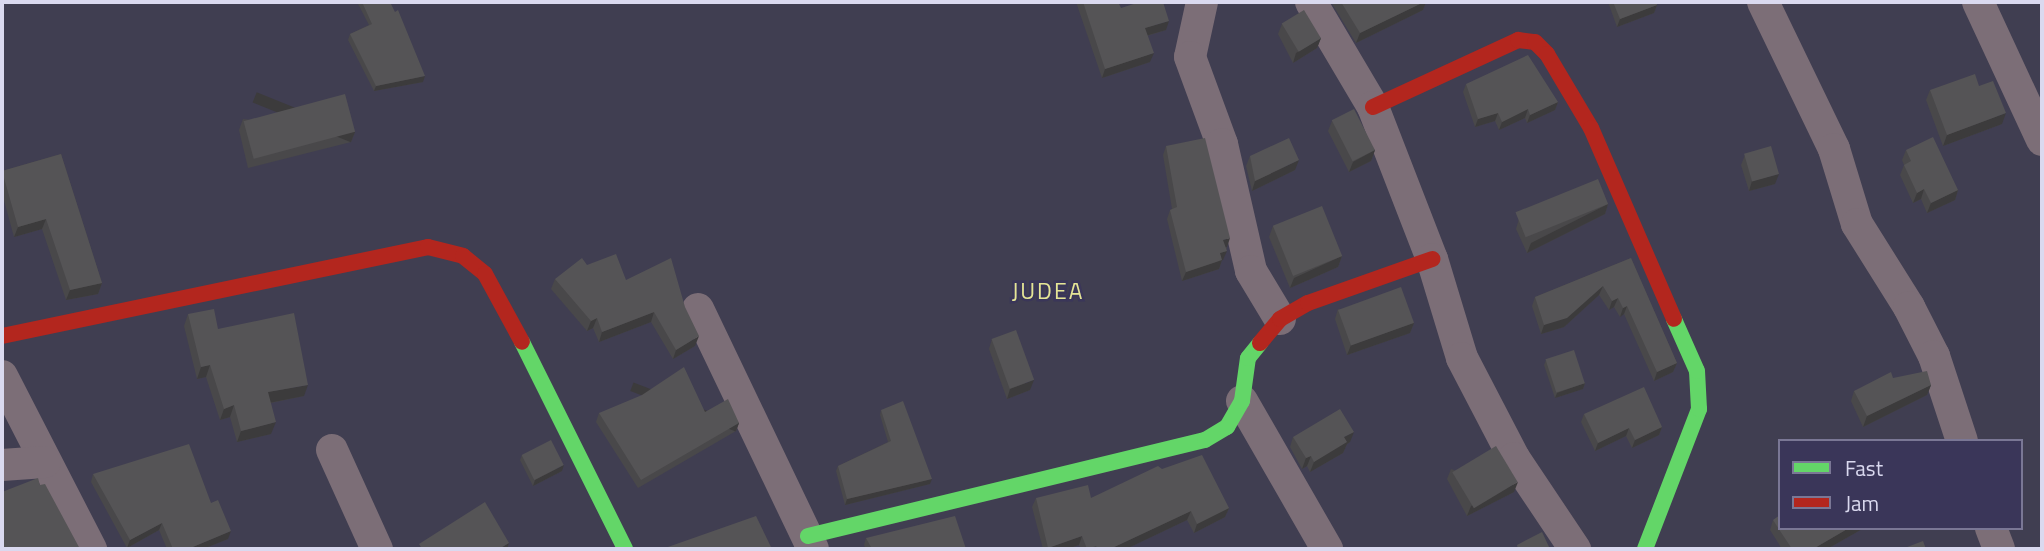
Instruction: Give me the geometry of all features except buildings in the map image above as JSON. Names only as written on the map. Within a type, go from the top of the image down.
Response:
[{"type":"street","points":[[1202,2],[1190,57],[1222,144],[1251,271],[1280,319]]},
{"type":"street","points":[[1311,2],[1373,107],[1432,259],[1462,358],[1514,458],[1575,549]]},
{"type":"street","points":[[1763,2],[1834,149],[1857,224],[1909,307],[1934,356],[1961,439]]},
{"type":"street","points":[[1978,2],[2042,140]]},
{"type":"street","points":[[1373,107],[1518,40],[1535,42],[1548,54],[1591,128],[1697,371],[1699,409],[1645,549]]},
{"type":"street","points":[[2,336],[428,247],[463,257],[485,274],[501,299],[625,549]]},
{"type":"street","points":[[698,309],[810,543],[1205,440],[1227,427],[1242,401],[1248,358],[1280,319],[1307,303],[1432,259]]},
{"type":"street","points":[[2,376],[91,549]]},
{"type":"street","points":[[1242,401],[1327,549]]},
{"type":"street","points":[[332,450],[377,549]]},
{"type":"street","points":[[2,465],[45,463]]},
{"type":"street","points":[[1992,530],[1999,549]]},
{"type":"traffic: fast","points":[[1645,549],[1699,409],[1697,371],[1674,319]]},
{"type":"traffic: fast","points":[[522,342],[625,549]]},
{"type":"traffic: fast","points":[[808,536],[1205,440],[1227,427],[1242,401],[1248,358],[1260,343]]},
{"type":"traffic: jam","points":[[1373,107],[1518,40],[1535,42],[1547,54],[1591,128],[1674,319]]},
{"type":"traffic: jam","points":[[2,336],[428,247],[463,256],[485,274],[522,342]]},
{"type":"traffic: jam","points":[[1260,343],[1280,319],[1308,303],[1432,259]]},
{"type":"district","name":"JUDEA","points":[[1048,291]]}]
